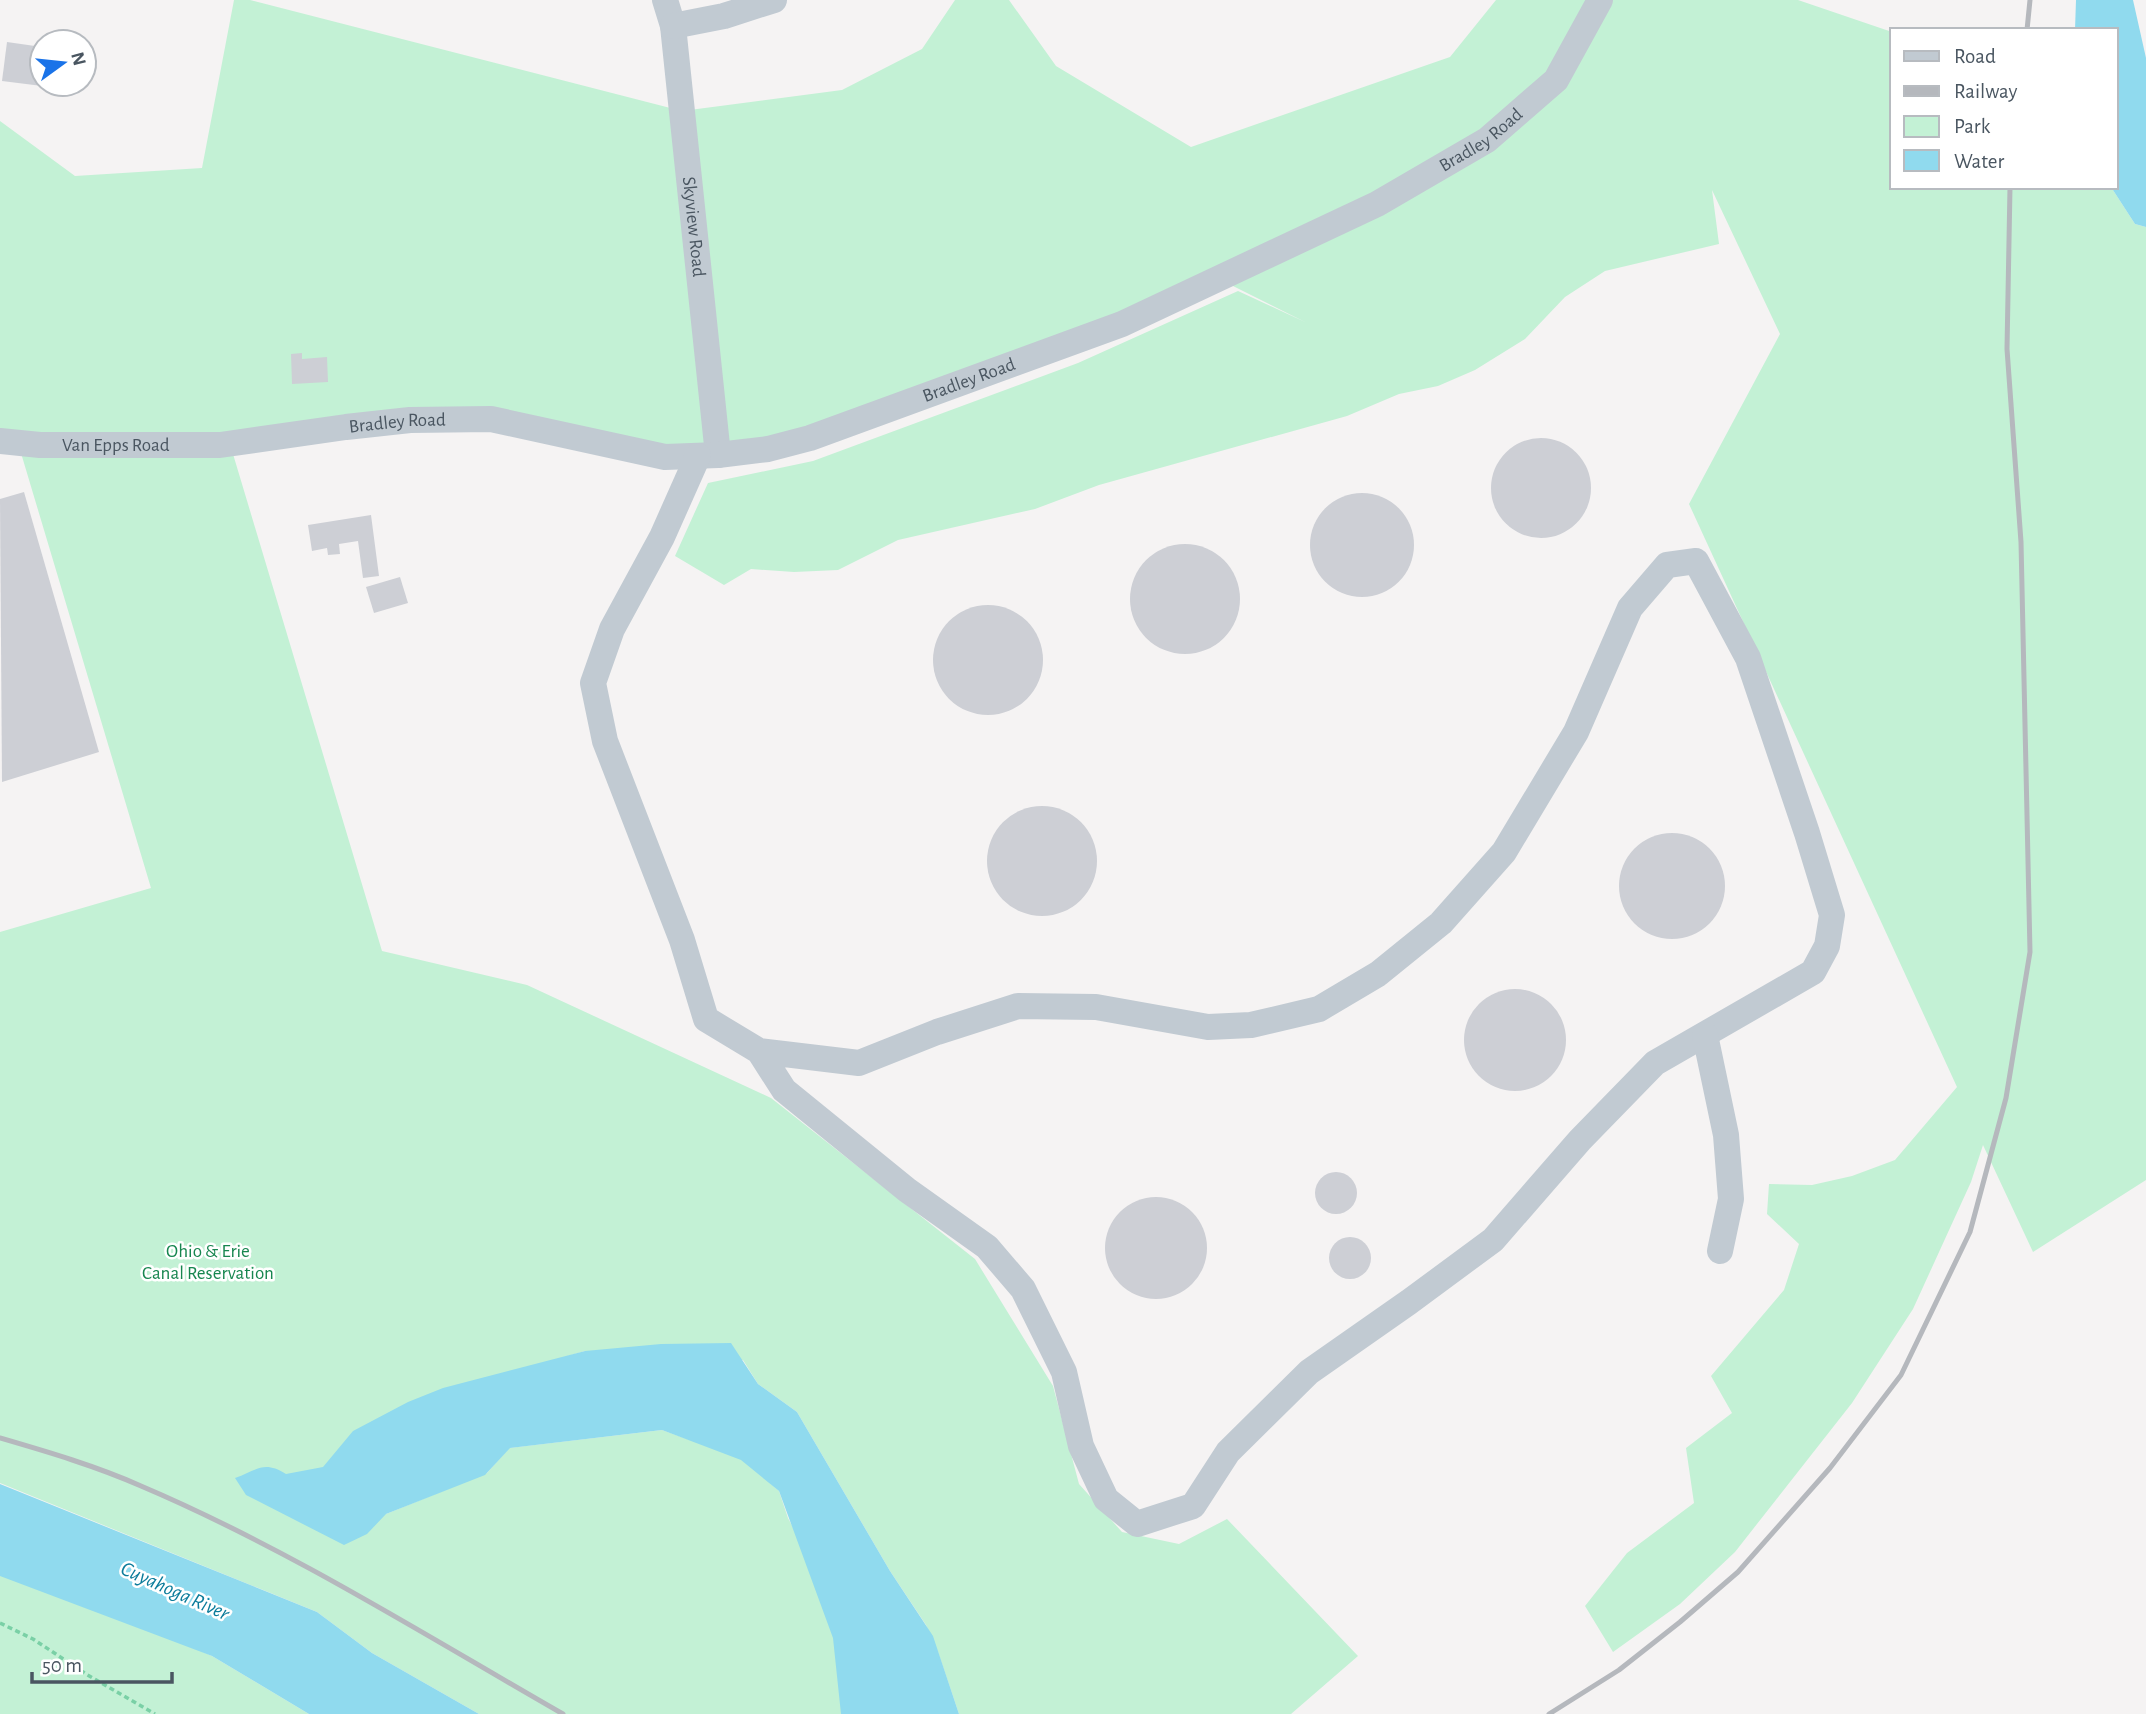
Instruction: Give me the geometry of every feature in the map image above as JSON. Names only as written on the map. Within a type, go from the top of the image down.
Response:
[{"type":"street","name":"Skyview Road","points":[[665,0],[673,26],[708,455]]},
{"type":"street","points":[[673,26],[724,16],[774,0]]},
{"type":"street","name":"Bradley Road","points":[[230,444],[410,420],[491,419],[665,457],[768,449],[810,438],[1122,324],[1377,204],[1487,139],[1556,80],[1600,0]]},
{"type":"street","name":"Van Epps Road","points":[[0,441],[40,445],[230,444]]},
{"type":"street","points":[[708,455],[612,629],[593,684],[605,741],[682,940],[706,1019],[759,1051],[859,1063],[937,1032],[1018,1006],[1096,1007],[1208,1027],[1251,1025],[1319,1009],[1378,974],[1441,923],[1504,852],[1576,732],[1630,608],[1667,565],[1696,561],[1748,658],[1832,915],[1827,946],[1813,972],[1654,1063],[1580,1140],[1493,1240],[1409,1303],[1309,1372],[1228,1452],[1193,1506],[1137,1524],[1106,1499],[1081,1446],[1064,1372],[1023,1289],[987,1247],[907,1190],[784,1090],[759,1051]]},
{"type":"street","points":[[1705,1035],[1726,1135],[1731,1199],[1720,1251]]},
{"type":"path","points":[[0,1623],[33,1639],[155,1714]]},
{"type":"green space","name":"Ohio & Erie Canal Reservation","points":[[234,0],[250,0],[682,111],[842,90],[922,49],[955,0],[1009,0],[1056,66],[1191,147],[1450,57],[1496,0],[1798,0],[1890,31],[1890,189],[2112,189],[2135,224],[2146,227],[2146,1180],[2033,1252],[1983,1145],[1971,1182],[1913,1309],[1852,1403],[1735,1552],[1680,1604],[1613,1652],[1585,1606],[1627,1553],[1694,1503],[1686,1448],[1732,1413],[1711,1376],[1784,1290],[1799,1244],[1767,1214],[1769,1184],[1812,1185],[1852,1176],[1895,1160],[1957,1087],[1689,504],[1780,334],[1712,190],[1719,244],[1605,271],[1565,297],[1525,339],[1475,370],[1438,386],[1399,394],[1347,416],[1099,485],[1035,509],[898,540],[838,570],[794,572],[751,569],[724,585],[675,556],[708,483],[813,461],[1078,363],[1238,291],[1305,322],[1219,279],[1122,324],[718,455],[517,424],[230,444],[382,951],[527,985],[771,1098],[975,1259],[1053,1386],[1079,1484],[1122,1532],[1179,1544],[1227,1519],[1358,1656],[1291,1714],[959,1714],[926,1625],[890,1571],[797,1412],[758,1384],[743,1360],[585,1351],[544,1363],[284,1513],[304,1523],[386,1514],[487,1473],[509,1448],[662,1430],[687,1439],[755,1453],[771,1484],[779,1491],[788,1518],[829,1597],[850,1714],[479,1714],[372,1653],[317,1612],[0,1483],[0,932],[151,888],[18,443],[0,441],[0,121],[75,176],[202,168]]},
{"type":"green space","points":[[0,1562],[212,1656],[309,1714],[0,1714]]},
{"type":"water","points":[[2076,0],[2133,0],[2146,58],[2146,227],[2135,224],[2112,189],[2118,189],[2118,28],[2075,28]]},
{"type":"water","points":[[731,1343],[758,1384],[797,1412],[890,1571],[933,1636],[959,1714],[841,1714],[833,1638],[779,1491],[741,1460],[662,1430],[510,1448],[485,1475],[386,1514],[367,1534],[344,1545],[246,1495],[235,1478],[266,1467],[286,1474],[323,1467],[353,1431],[408,1402],[443,1388],[585,1351],[661,1344]]},
{"type":"water","name":"Cuyahoga River","points":[[0,1484],[317,1612],[372,1653],[479,1714],[309,1714],[212,1656],[0,1576]]},
{"type":"building","points":[[7,42],[28,45],[28,84],[2,81]]},
{"type":"building","points":[[302,353],[302,359],[327,357],[328,382],[292,384],[291,354]]},
{"type":"building","points":[[1541,438],[1560,441],[1577,452],[1588,469],[1591,488],[1588,507],[1577,524],[1560,535],[1541,538],[1522,535],[1505,524],[1494,507],[1491,488],[1494,469],[1505,452],[1522,441]]},
{"type":"building","points":[[24,492],[99,752],[2,782],[0,499]]},
{"type":"building","points":[[1362,493],[1382,497],[1405,516],[1410,525],[1414,545],[1410,565],[1391,588],[1382,593],[1362,597],[1342,593],[1319,574],[1314,565],[1310,545],[1314,525],[1333,502],[1342,497]]},
{"type":"building","points":[[371,515],[379,576],[363,578],[358,541],[339,544],[340,554],[328,555],[327,548],[312,551],[308,525]]},
{"type":"building","points":[[1185,544],[1206,548],[1224,560],[1236,578],[1240,599],[1236,620],[1224,638],[1206,650],[1185,654],[1164,650],[1146,638],[1134,620],[1130,599],[1134,578],[1146,560],[1164,548]]},
{"type":"building","points":[[400,577],[408,603],[374,613],[366,587]]},
{"type":"building","points":[[988,605],[1009,609],[1027,621],[1039,639],[1043,660],[1039,681],[1027,699],[1009,711],[988,715],[967,711],[949,699],[937,681],[933,660],[937,639],[949,621],[967,609]]},
{"type":"building","points":[[1042,806],[1063,810],[1081,822],[1093,840],[1097,861],[1093,882],[1081,900],[1063,912],[1042,916],[1021,912],[1003,900],[991,882],[987,861],[991,840],[1003,822],[1021,810]]},
{"type":"building","points":[[1672,833],[1692,837],[1709,849],[1721,866],[1725,886],[1721,906],[1709,923],[1692,935],[1672,939],[1652,935],[1635,923],[1623,906],[1619,886],[1623,866],[1635,849],[1652,837]]},
{"type":"building","points":[[1515,989],[1535,993],[1551,1004],[1562,1020],[1566,1040],[1562,1060],[1551,1076],[1535,1087],[1515,1091],[1495,1087],[1479,1076],[1468,1060],[1464,1040],[1468,1020],[1479,1004],[1495,993]]},
{"type":"building","points":[[1336,1172],[1351,1178],[1357,1193],[1351,1208],[1336,1214],[1321,1208],[1315,1193],[1321,1178]]},
{"type":"building","points":[[1156,1197],[1175,1201],[1192,1212],[1203,1229],[1207,1248],[1203,1267],[1192,1284],[1175,1295],[1156,1299],[1137,1295],[1120,1284],[1109,1267],[1105,1248],[1109,1229],[1120,1212],[1137,1201]]},
{"type":"building","points":[[1350,1237],[1365,1243],[1371,1258],[1365,1273],[1350,1279],[1335,1273],[1329,1258],[1335,1243]]},
{"type":"railway","points":[[2027,28],[2030,0]]},
{"type":"railway","points":[[1549,1714],[1619,1670],[1738,1572],[1830,1468],[1901,1375],[1970,1232],[2006,1098],[2030,952],[2021,542],[2007,349],[2010,189]]},
{"type":"railway","points":[[0,1438],[124,1479],[195,1510],[355,1594],[563,1714]]}]
